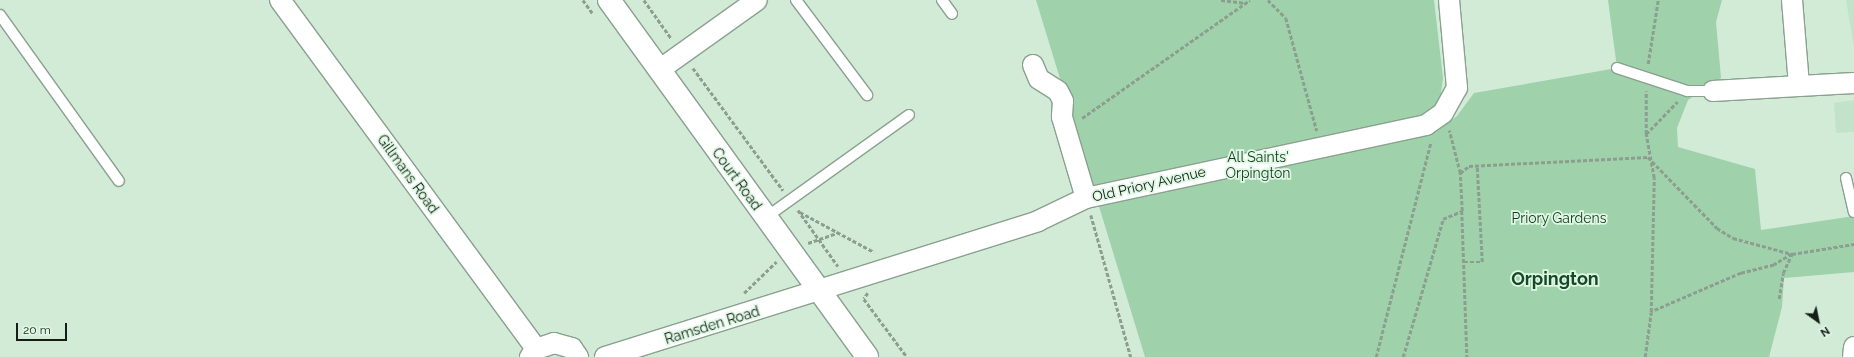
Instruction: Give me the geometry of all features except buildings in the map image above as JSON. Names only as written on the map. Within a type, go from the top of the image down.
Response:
[{"type":"main road","name":"Court Road","points":[[609,0],[765,218],[867,357]]},
{"type":"street","name":"Gillmans Road","points":[[280,0],[533,353]]},
{"type":"street","points":[[659,70],[757,0]]},
{"type":"street","points":[[1440,116],[1457,88],[1449,0]]},
{"type":"street","points":[[1792,0],[1799,86]]},
{"type":"street","points":[[1033,65],[1039,80],[1058,90],[1063,101],[1062,117],[1086,198]]},
{"type":"street","points":[[1713,91],[1854,83]]},
{"type":"street","name":"Old Priory Avenue","points":[[818,290],[848,279],[1038,221],[1086,198],[1321,145],[1440,116]]},
{"type":"street","name":"Ramsden Road","points":[[605,357],[818,290]]},
{"type":"street","points":[[533,353],[554,343],[572,348],[578,357]]},
{"type":"street","points":[[1853,357],[1854,348]]},
{"type":"lane","points":[[796,0],[867,95]]},
{"type":"lane","points":[[942,0],[952,14]]},
{"type":"lane","points":[[0,15],[119,181]]},
{"type":"lane","points":[[1617,68],[1646,75],[1687,91],[1713,91]]},
{"type":"lane","points":[[765,218],[791,202],[909,115]]},
{"type":"lane","points":[[1846,178],[1854,212]]},
{"type":"path","points":[[644,0],[791,202],[907,357]]},
{"type":"path","points":[[1221,0],[1247,3]]},
{"type":"path","points":[[1079,120],[1250,0]]},
{"type":"path","points":[[1268,0],[1286,18],[1321,145]]},
{"type":"path","points":[[1645,357],[1651,312],[1654,178],[1648,157],[1646,134],[1646,75],[1658,0]]},
{"type":"path","points":[[1646,134],[1687,91]]},
{"type":"path","points":[[1440,116],[1460,172],[1467,357]]},
{"type":"path","points":[[1376,357],[1440,116]]},
{"type":"path","points":[[1460,172],[1469,166],[1648,157],[1717,228],[1733,238],[1792,254]]},
{"type":"path","points":[[1464,262],[1482,262],[1477,166]]},
{"type":"path","points":[[1086,198],[1131,357]]},
{"type":"path","points":[[799,211],[891,266],[864,300]]},
{"type":"path","points":[[1403,357],[1443,219],[1462,211]]},
{"type":"path","points":[[1651,312],[1741,273],[1774,265],[1792,254],[1854,244]]},
{"type":"path","points":[[1779,299],[1783,273],[1792,254]]},
{"type":"shaded area","points":[[1846,0],[1854,0],[1854,47]]},
{"type":"shaded area","points":[[1854,100],[1854,132],[1836,133],[1834,103]]},
{"type":"green space","points":[[1036,0],[1434,0],[1443,78],[1436,132],[1457,116],[1474,93],[1617,68],[1608,0],[1722,0],[1716,22],[1721,78],[1688,100],[1677,128],[1678,147],[1755,169],[1761,230],[1854,216],[1854,272],[1784,278],[1782,307],[1769,357],[1145,357]]},
{"type":"district","name":"Orpington","points":[[1555,279]]},
{"type":"park label","name":"All Saints' Orpington","points":[[1258,166]]},
{"type":"park label","name":"Priory Gardens","points":[[1559,218]]}]
